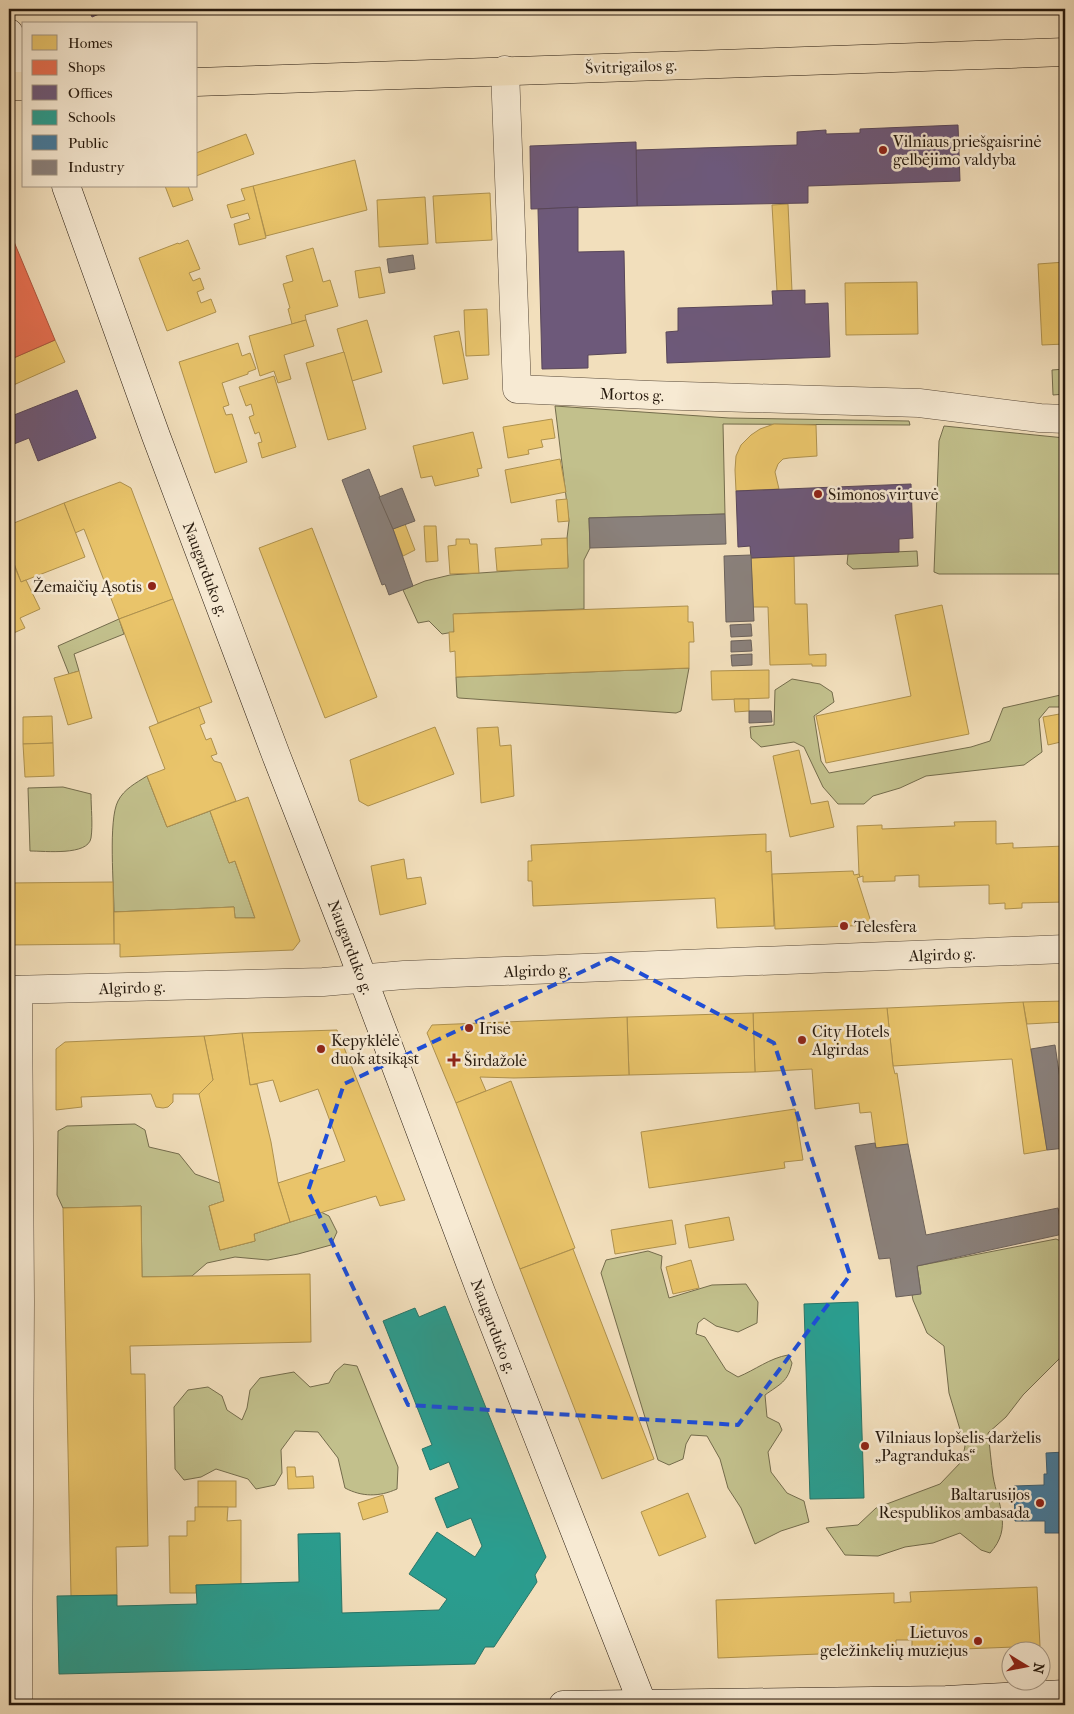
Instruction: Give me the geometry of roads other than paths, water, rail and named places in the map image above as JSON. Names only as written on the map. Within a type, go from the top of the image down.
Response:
[{"type":"main road","name":"Švitrigailos g.","points":[[198,82],[1065,52]]},
{"type":"main road","points":[[9,86],[22,86]]},
{"type":"street","points":[[9,33],[22,67]]},
{"type":"street","name":"Mortos g.","points":[[505,70],[517,389],[660,396],[919,403],[1040,418],[1065,419]]},
{"type":"street","name":"Naugarduko g.","points":[[67,188],[188,522],[472,1268],[642,1704]]},
{"type":"street","name":"Algirdo g.","points":[[13,990],[323,982],[404,975],[1065,949]]},
{"type":"street","points":[[13,990],[20,1301],[18,1705]]},
{"type":"street","points":[[563,1705],[946,1700],[1065,1694]]},
{"type":"place","name":"Vilniaus priešgaisrinė gelbėjimo valdyba","points":[[883,150]]},
{"type":"place","name":"Simonos virtuvė","points":[[818,494]]},
{"type":"place","name":"Žemaičių Ąsotis","points":[[152,586]]},
{"type":"place","name":"Telesfera","points":[[844,926]]},
{"type":"place","name":"Irisė","points":[[469,1028]]},
{"type":"place","name":"City Hotels Algirdas","points":[[802,1040]]},
{"type":"place","name":"Kepyklėlė duok atsikąst","points":[[321,1049]]},
{"type":"place","name":"Širdažolė","points":[[454,1060]]},
{"type":"place","name":"Vilniaus lopšelis-darželis „Pagrandukas“","points":[[865,1446]]},
{"type":"place","name":"Baltarusijos Respublikos ambasada","points":[[1040,1503]]},
{"type":"place","name":"Lietuvos geležinkelių muziejus","points":[[978,1641]]}]
